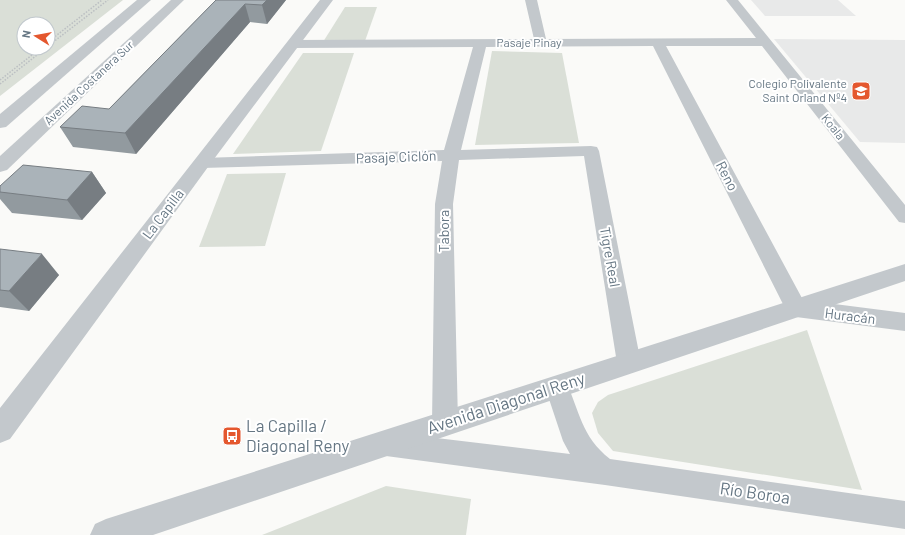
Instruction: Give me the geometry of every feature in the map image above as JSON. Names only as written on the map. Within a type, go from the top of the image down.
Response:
[{"type":"street","name":"Avenida Costanera Sur","points":[[1,122],[145,0]]},
{"type":"street","name":"Avenida Costanera Sur","points":[[0,166],[82,92],[178,0]]},
{"type":"street","name":"La Capilla","points":[[0,430],[327,0]]},
{"type":"street","points":[[531,0],[541,43]]},
{"type":"street","name":"Koala","points":[[732,0],[905,217]]},
{"type":"street","name":"Pasaje Pinay","points":[[293,44],[766,42]]},
{"type":"street","name":"Tabora","points":[[445,423],[444,204],[451,156],[481,43]]},
{"type":"street","name":"Reno","points":[[658,43],[796,308]]},
{"type":"street","points":[[42,88],[54,94],[82,92]]},
{"type":"street","points":[[1,122],[28,119],[46,124]]},
{"type":"street","name":"Pasaje Ciclón","points":[[202,163],[591,151]]},
{"type":"street","name":"Tigre Real","points":[[591,151],[629,363]]},
{"type":"street","name":"Avenida Diagonal Reny","points":[[106,535],[905,272]]},
{"type":"street","name":"Huracán","points":[[796,308],[905,322]]},
{"type":"street","points":[[557,387],[576,441],[589,459],[605,472]]},
{"type":"street","name":"Río Boroa","points":[[383,443],[605,472],[905,515]]},
{"type":"path","points":[[56,36],[102,0]]},
{"type":"path","points":[[56,40],[108,0]]},
{"type":"path","points":[[0,80],[31,56]]},
{"type":"path","points":[[0,84],[36,56]]},
{"type":"shaded area","points":[[0,0],[123,0],[56,52],[56,16],[16,16],[16,56],[51,56],[0,96]]},
{"type":"shaded area","points":[[751,0],[838,0],[856,16],[765,16]]},
{"type":"shaded area","points":[[345,7],[377,7],[365,41],[323,42]]},
{"type":"shaded area","name":"Colegio Polivalente Saint Orland Nº4","points":[[774,39],[905,40],[905,143],[860,142]]},
{"type":"shaded area","points":[[492,51],[562,53],[579,143],[475,145]]},
{"type":"shaded area","points":[[303,53],[354,53],[321,151],[233,154]]},
{"type":"shaded area","points":[[286,173],[265,246],[199,247],[227,174]]},
{"type":"shaded area","points":[[807,330],[862,490],[613,451],[598,433],[592,413],[598,402],[608,395]]},
{"type":"shaded area","points":[[386,486],[471,499],[466,535],[262,535]]},
{"type":"building","points":[[216,0],[267,0],[262,5],[245,4],[125,133],[60,127],[82,106],[109,109]]},
{"type":"building","points":[[23,165],[92,172],[67,200],[0,192],[0,186]]},
{"type":"building","points":[[0,249],[42,254],[9,291],[0,290]]},
{"type":"place","name":"Colegio Polivalente Saint Orland Nº4","points":[[861,91]]},
{"type":"place","name":"La Capilla / Diagonal Reny","points":[[232,436]]}]
